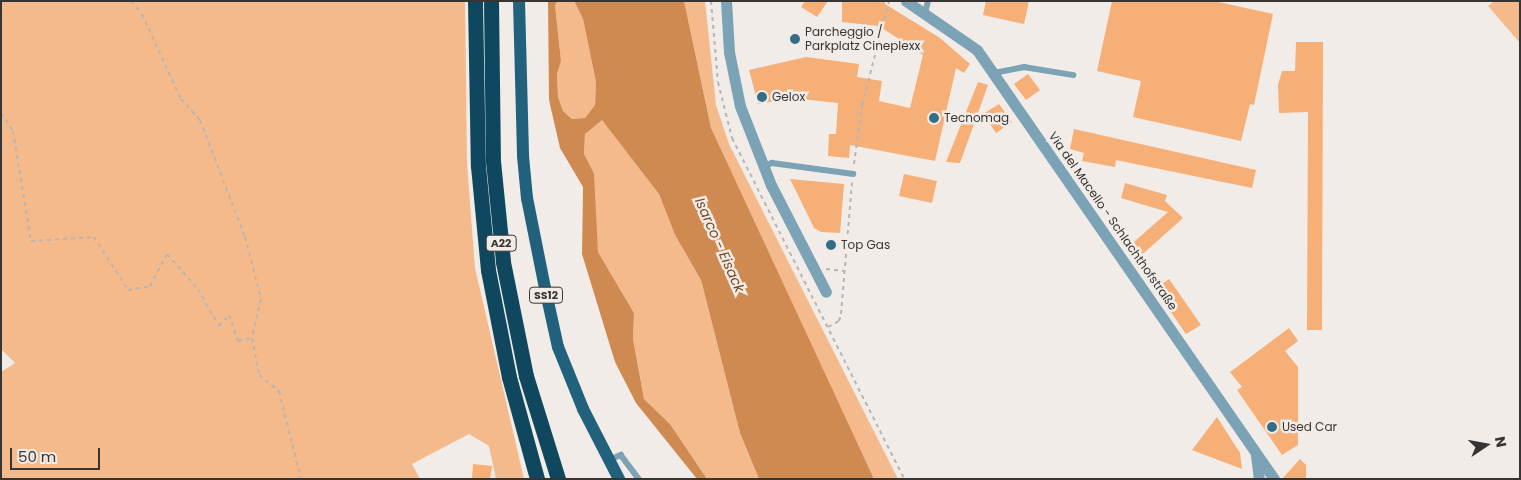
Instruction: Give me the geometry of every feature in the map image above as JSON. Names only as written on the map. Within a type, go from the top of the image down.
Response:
[{"type":"highway","name":"A22","points":[[475,1],[478,166],[488,270],[509,377],[537,479]]},
{"type":"highway","name":"A22","points":[[491,1],[493,161],[503,262],[526,376],[558,479]]},
{"type":"main road","name":"SS12","points":[[519,1],[523,156],[538,252],[558,347],[583,409],[619,479]]},
{"type":"street","points":[[726,1],[730,58],[740,106],[763,167],[826,292]]},
{"type":"street","name":"Via del Macello - Schlachthofstraße","points":[[906,1],[977,50],[1274,479]]},
{"type":"street","points":[[1255,451],[1259,479]]},
{"type":"lane","points":[[925,14],[928,1]]},
{"type":"lane","points":[[994,73],[1024,67],[1073,75]]},
{"type":"lane","points":[[763,167],[772,163],[853,174]]},
{"type":"lane","points":[[609,460],[621,455],[639,479]]},
{"type":"path","points":[[131,1],[142,14],[181,99],[200,120],[236,212],[261,299],[252,338],[260,375],[279,392],[301,479]]},
{"type":"path","points":[[1,113],[13,131],[31,241],[94,237],[128,290],[150,286],[167,254],[198,289],[219,326],[228,315],[238,341],[252,338]]},
{"type":"path","points":[[814,268],[845,271]]},
{"type":"shaded area","points":[[1,1],[465,1],[467,163],[475,268],[524,479],[496,479],[489,446],[469,434],[412,464],[420,479],[1,479],[1,372],[15,363],[1,349]]},
{"type":"shaded area","points":[[558,1],[574,1],[583,19],[596,82],[595,105],[585,118],[572,119],[563,111],[558,97],[557,74],[561,61],[555,5]]},
{"type":"shaded area","points":[[684,1],[705,1],[716,105],[729,144],[898,479],[874,479],[776,273],[711,128]]},
{"type":"shaded area","points":[[1494,1],[1520,1],[1520,43],[1488,6]]},
{"type":"shaded area","points":[[602,119],[659,194],[675,235],[701,280],[740,433],[759,479],[707,479],[670,424],[644,399],[633,339],[634,313],[598,252],[584,154],[585,134]]},
{"type":"water","name":"Isarco - Eisack","points":[[548,1],[558,1],[555,5],[561,61],[557,74],[558,97],[563,111],[572,119],[585,118],[595,105],[596,82],[583,19],[574,1],[684,1],[711,128],[874,479],[759,479],[740,433],[701,280],[675,235],[659,194],[602,120],[585,134],[584,154],[594,174],[598,252],[634,313],[633,339],[644,399],[670,424],[707,479],[697,479],[636,403],[615,362],[582,254],[583,187],[560,148],[549,100]]},
{"type":"building","points":[[805,1],[828,1],[817,17],[801,7]]},
{"type":"building","points":[[842,1],[885,1],[885,4],[940,38],[970,64],[964,73],[956,68],[935,161],[850,145],[849,158],[828,156],[829,134],[836,134],[838,103],[791,98],[758,104],[749,70],[806,57],[859,64],[857,77],[882,81],[879,101],[910,108],[923,55],[879,26],[842,22]]},
{"type":"building","points":[[986,1],[1029,1],[1024,24],[983,15]]},
{"type":"building","points":[[1112,1],[1214,1],[1273,14],[1254,105],[1250,104],[1241,141],[1133,117],[1141,81],[1097,71]]},
{"type":"building","points":[[1296,42],[1323,42],[1322,330],[1307,330],[1308,112],[1279,113],[1278,85],[1282,71],[1295,71]]},
{"type":"building","points":[[1028,74],[1040,90],[1026,100],[1014,84]]},
{"type":"building","points":[[978,82],[988,85],[960,163],[946,162]]},
{"type":"building","points":[[999,104],[1012,122],[996,133],[983,114]]},
{"type":"building","points":[[1074,129],[1256,170],[1252,188],[1116,160],[1115,167],[1082,161],[1084,153],[1070,149]]},
{"type":"building","points":[[904,174],[937,181],[932,203],[899,196]]},
{"type":"building","points":[[790,179],[844,184],[840,233],[821,232],[814,228]]},
{"type":"building","points":[[1125,183],[1167,195],[1165,201],[1183,218],[1136,260],[1127,248],[1168,212],[1121,198]]},
{"type":"building","points":[[1169,279],[1201,325],[1186,334],[1155,289]]},
{"type":"building","points":[[1289,328],[1298,341],[1285,351],[1298,367],[1298,445],[1282,455],[1237,390],[1242,387],[1230,372]]},
{"type":"building","points":[[1217,417],[1240,453],[1242,469],[1192,450]]},
{"type":"building","points":[[1300,459],[1306,465],[1306,479],[1282,479]]},
{"type":"building","points":[[473,464],[492,466],[490,479],[472,479]]},
{"type":"place","name":"Parcheggio / Parkplatz Cineplexx","points":[[795,39]]},
{"type":"place","name":"Gelox","points":[[762,97]]},
{"type":"place","name":"Tecnomag","points":[[934,118]]},
{"type":"place","name":"Top Gas","points":[[831,245]]},
{"type":"place","name":"Used Car","points":[[1272,427]]}]
